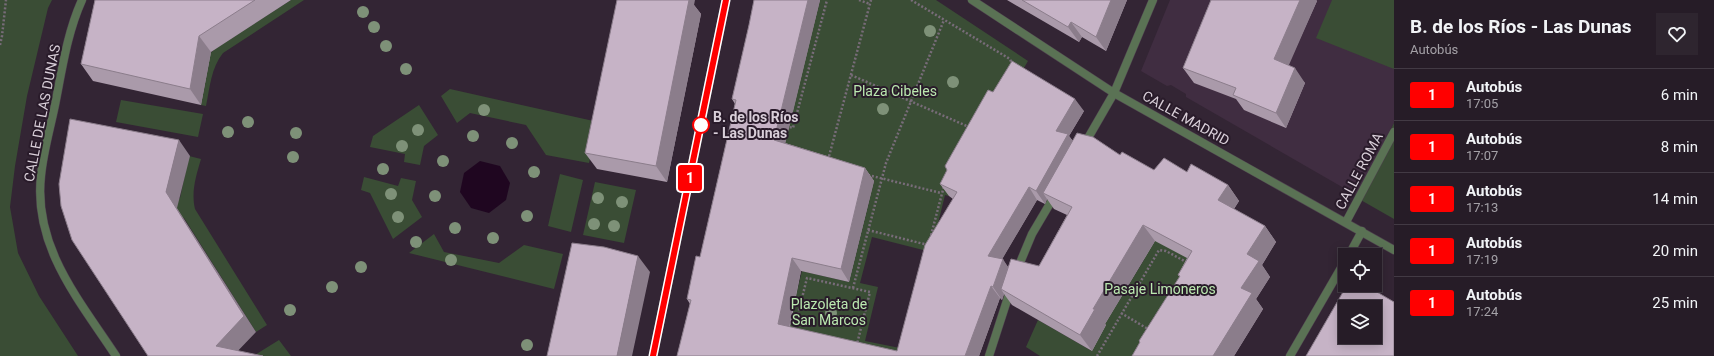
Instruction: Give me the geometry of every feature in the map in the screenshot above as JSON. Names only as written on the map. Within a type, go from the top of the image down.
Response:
[{"type":"main road","points":[[653,356],[726,0]]},
{"type":"street","name":"CALLE DE LAS DUNAS","points":[[82,0],[66,49],[41,176],[40,206],[45,232],[60,271],[116,356]]},
{"type":"street","name":"CALLE MADRID","points":[[972,0],[1114,93],[1394,250]]},
{"type":"street","points":[[1079,154],[1114,93],[1153,0]]},
{"type":"street","name":"CALLE ROMA","points":[[1346,222],[1394,132]]},
{"type":"street","points":[[989,356],[1014,278],[1032,234],[1059,187]]},
{"type":"street","points":[[1353,248],[1362,232]]},
{"type":"street","points":[[1290,356],[1338,273]]},
{"type":"path","points":[[0,45],[6,0]]},
{"type":"path","points":[[778,124],[793,128],[827,0]]},
{"type":"path","points":[[859,0],[870,4]]},
{"type":"path","points":[[821,160],[828,163],[871,0]]},
{"type":"path","points":[[911,0],[1010,59],[1012,64],[1009,69]]},
{"type":"path","points":[[853,288],[881,179],[910,102],[944,20]]},
{"type":"path","points":[[851,75],[976,130]]},
{"type":"path","points":[[866,174],[941,193]]},
{"type":"path","points":[[928,245],[941,193],[946,182]]},
{"type":"path","points":[[868,230],[933,246]]},
{"type":"path","points":[[1097,356],[1159,250],[1190,264]]},
{"type":"path","points":[[796,334],[795,326],[807,278],[870,292],[857,345],[852,344]]},
{"type":"path","points":[[1122,313],[1149,330]]},
{"type":"shaded area","points":[[1170,0],[1394,0],[1394,123],[1356,195],[1186,97],[1186,94],[1171,85],[1167,86],[1141,71]]},
{"type":"shaded area","points":[[480,161],[500,166],[510,183],[506,200],[489,213],[471,208],[460,192],[464,173]]},
{"type":"green space","points":[[0,0],[52,0],[48,8],[27,96],[15,166],[10,207],[18,253],[39,296],[78,356],[0,356]]},
{"type":"green space","points":[[291,0],[304,0],[223,53],[213,71],[206,106],[201,105],[208,67],[206,57],[215,49]]},
{"type":"green space","name":"Plaza Cibeles","points":[[820,0],[936,0],[1028,61],[949,196],[945,195],[931,252],[872,237],[860,283],[878,287],[865,341],[910,350],[908,356],[786,335],[802,271],[849,282],[874,181],[782,152]]},
{"type":"green space","points":[[1332,0],[1394,0],[1394,69],[1316,38]]},
{"type":"green space","points":[[450,89],[598,122],[589,163],[546,155],[526,125],[470,113],[457,123],[441,96]]},
{"type":"green space","points":[[121,100],[203,114],[198,137],[116,122]]},
{"type":"green space","points":[[419,105],[438,135],[424,146],[420,165],[404,162],[405,154],[370,147],[373,136]]},
{"type":"green space","points":[[1394,123],[1394,219],[1359,199],[1356,195]]},
{"type":"green space","points":[[189,156],[201,159],[194,190],[195,209],[267,325],[256,332],[184,218],[180,217],[177,210],[176,201],[180,198]]},
{"type":"green space","points":[[560,174],[583,180],[571,232],[548,226]]},
{"type":"green space","points":[[364,177],[398,186],[401,178],[416,181],[412,200],[422,217],[393,239],[370,193],[361,190]]},
{"type":"green space","points":[[595,182],[636,190],[624,243],[583,235]]},
{"type":"green space","points":[[434,234],[444,252],[499,263],[524,245],[563,254],[554,289],[409,253]]},
{"type":"green space","name":"Pasaje Limoneros","points":[[1142,234],[1208,250],[1151,356],[1040,356],[1026,347],[1038,320],[1092,351],[1091,318],[1115,307],[1145,258]]},
{"type":"green space","points":[[279,340],[291,356],[253,356]]},
{"type":"building","points":[[95,0],[255,0],[199,36],[190,89],[81,64]]},
{"type":"building","points":[[617,0],[689,0],[656,166],[585,153]]},
{"type":"building","points":[[754,0],[808,0],[774,140],[865,168],[841,269],[792,258],[778,324],[897,351],[925,245],[957,192],[940,184],[947,170],[945,166],[988,90],[993,92],[1012,61],[1075,99],[1056,131],[1068,134],[1036,191],[1029,187],[988,256],[1003,259],[993,287],[991,286],[965,356],[677,356],[691,300],[687,299],[696,256],[700,257],[736,100],[732,99]]},
{"type":"building","points":[[1022,0],[1111,0],[1096,37],[1071,22],[1068,27]]},
{"type":"building","points":[[1211,0],[1300,0],[1274,59],[1295,68],[1276,113],[1233,95],[1236,88],[1183,68]]},
{"type":"building","points":[[70,119],[179,140],[166,192],[244,316],[216,346],[263,356],[148,356],[72,240],[61,206],[59,184]]},
{"type":"building","points":[[1077,133],[1093,137],[1120,155],[1122,152],[1154,170],[1164,158],[1187,172],[1191,164],[1228,185],[1218,200],[1265,226],[1247,254],[1259,261],[1241,288],[1252,293],[1213,356],[1132,356],[1140,342],[1139,341],[1180,276],[1178,275],[1192,251],[1143,225],[1093,309],[1095,309],[1080,335],[1001,289],[1011,259],[1039,266],[1072,207],[1043,193]]},
{"type":"building","points":[[572,243],[604,247],[638,256],[617,356],[547,356]]},
{"type":"building","points":[[1343,292],[1377,292],[1394,302],[1394,356],[1306,356],[1338,301],[1338,344],[1382,344],[1382,300],[1338,300]]},
{"type":"bus line","name":"1","points":[[653,356],[726,0]]},
{"type":"place","name":"B. de los Ríos - Las Dunas","points":[[701,125]]},
{"type":"park label","name":"Plazoleta de San Marcos","points":[[829,312]]}]
